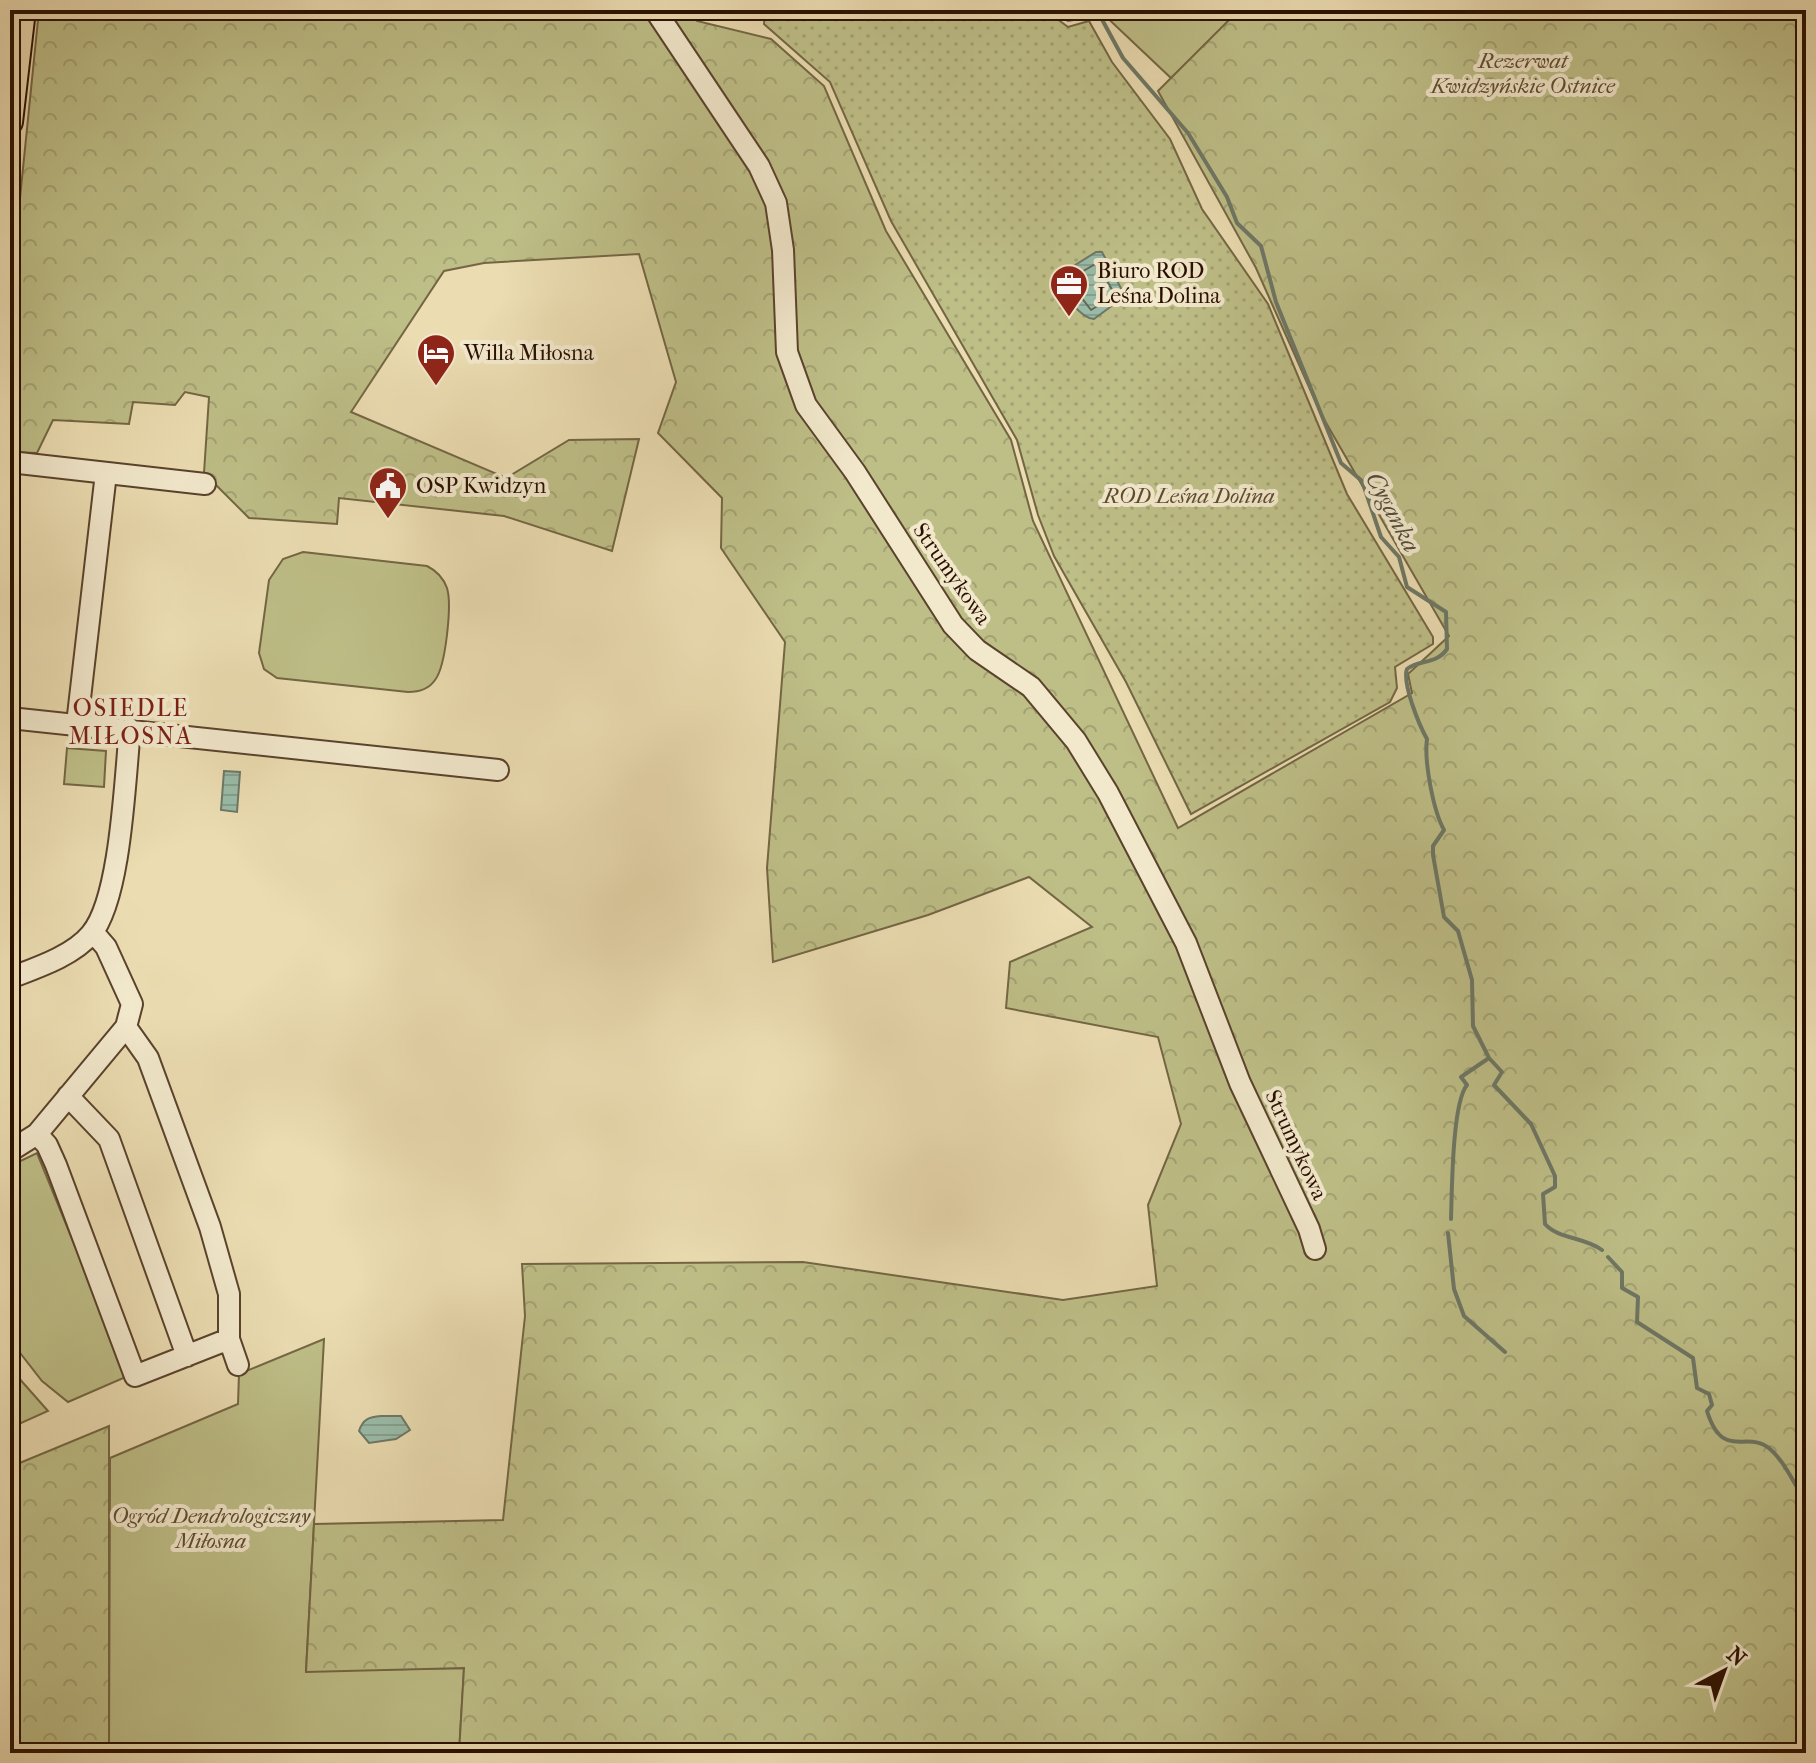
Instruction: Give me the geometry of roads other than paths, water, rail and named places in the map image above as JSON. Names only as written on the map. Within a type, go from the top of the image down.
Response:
[{"type":"main road","points":[[10,122],[23,10]]},
{"type":"street","name":"Strumykowa","points":[[655,10],[759,166],[776,203],[783,250],[787,352],[806,405],[855,472],[953,625],[977,650],[1031,687],[1076,741],[1108,793],[1186,943],[1240,1083],[1309,1229],[1315,1249]]},
{"type":"street","points":[[10,462],[205,484]]},
{"type":"street","points":[[77,724],[106,473]]},
{"type":"street","points":[[10,718],[498,770]]},
{"type":"street","points":[[10,978],[46,963],[93,932],[102,918],[116,852],[130,729]]},
{"type":"street","points":[[10,1151],[37,1134],[126,1027],[132,1004],[106,947],[93,932]]},
{"type":"street","points":[[126,1027],[148,1058],[210,1227],[229,1294],[229,1339],[238,1365]]},
{"type":"street","points":[[68,1096],[109,1139],[187,1356]]},
{"type":"street","points":[[37,1134],[47,1145],[56,1165],[135,1376],[229,1339]]},
{"type":"water","points":[[1096,252],[1102,252],[1125,296],[1094,319],[1077,309],[1056,277]]},
{"type":"water","points":[[224,771],[240,772],[237,812],[221,810]]},
{"type":"water","points":[[401,1416],[410,1430],[396,1439],[369,1443],[359,1431],[362,1424],[367,1419]]},
{"type":"waterway","name":"Cyganka","points":[[1056,10],[1068,20],[1099,14],[1123,58],[1188,133],[1227,197],[1237,223],[1261,246],[1276,302],[1341,463],[1362,481],[1381,537],[1399,557],[1407,587],[1446,612],[1447,649],[1433,660],[1407,669],[1406,675],[1412,704],[1427,739],[1430,785],[1444,830],[1433,846],[1444,917],[1458,931],[1472,980],[1473,1026],[1489,1058],[1502,1072],[1494,1085],[1531,1124],[1555,1176],[1555,1187],[1543,1194],[1545,1224],[1557,1233],[1602,1250]]},
{"type":"waterway","points":[[1451,1219],[1458,1110],[1467,1085],[1461,1077],[1489,1058]]},
{"type":"waterway","points":[[1448,1233],[1454,1289],[1464,1316],[1505,1352]]},
{"type":"waterway","name":"Cyganka","points":[[1608,1257],[1622,1272],[1622,1288],[1638,1297],[1637,1322],[1693,1358],[1697,1388],[1709,1394],[1712,1405],[1707,1411],[1720,1436],[1736,1442],[1761,1444],[1770,1449],[1806,1501]]},
{"type":"place","name":"Biuro ROD Leśna Dolina","points":[[1069,318]]},
{"type":"place","name":"Willa Miłosna","points":[[436,387]]},
{"type":"place","name":"OSP Kwidzyn","points":[[388,520]]},
{"type":"district","name":"OSIEDLE MIŁOSNA","points":[[131,722]]},
{"type":"park label","name":"Rezerwat Kwidzyńskie Ostnice","points":[[1523,74]]},
{"type":"park label","name":"ROD Leśna Dolina","points":[[1189,496]]},
{"type":"park label","name":"Ogród Dendrologiczny Miłosna","points":[[211,1528]]}]
